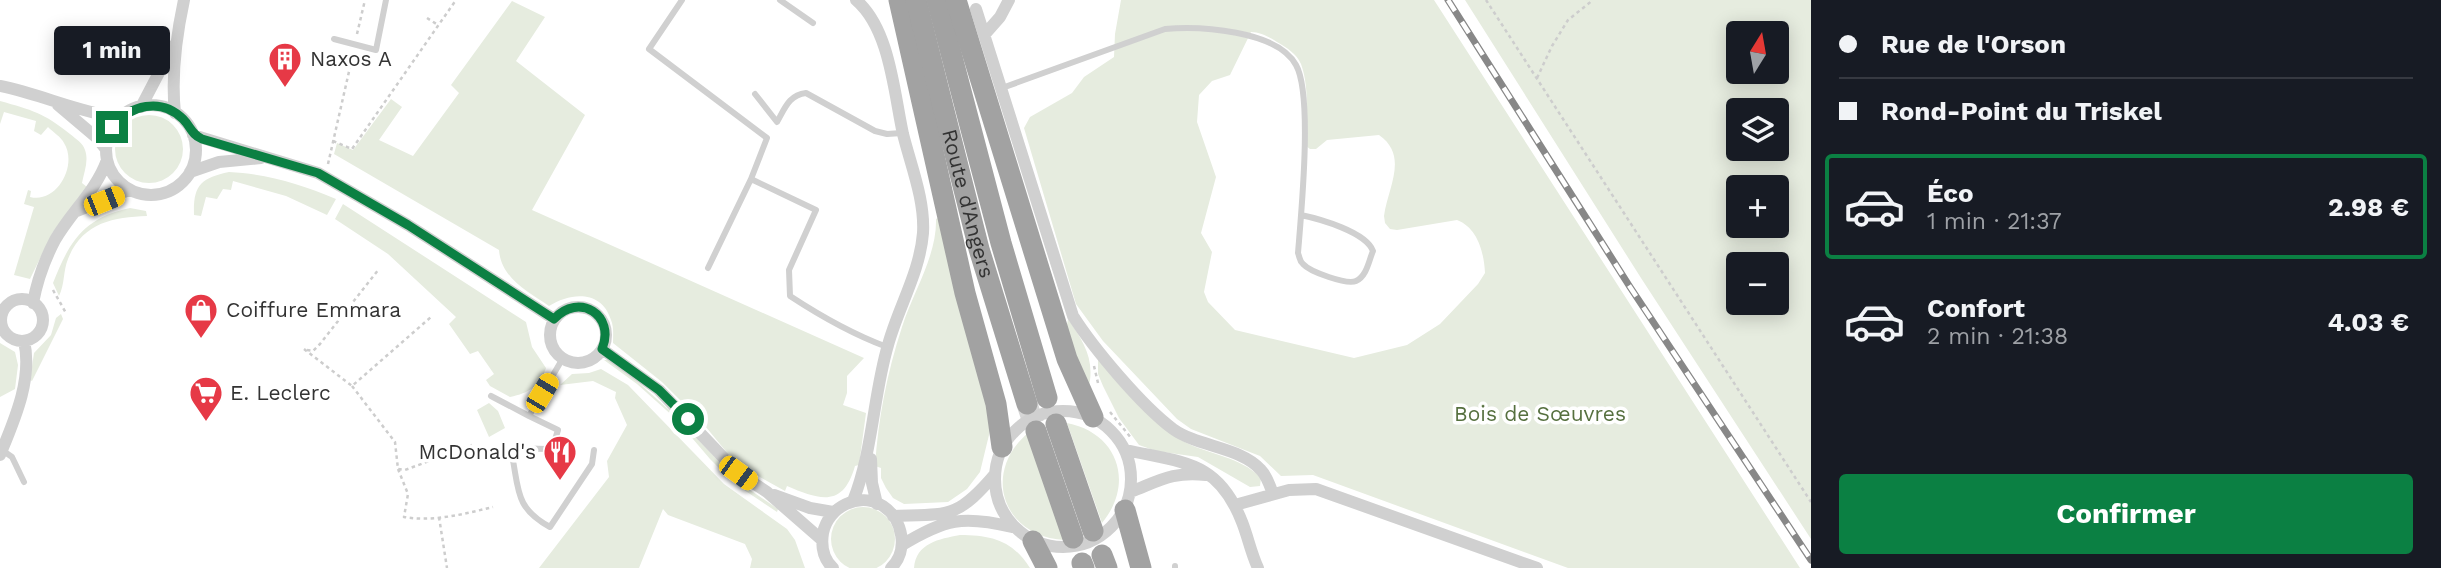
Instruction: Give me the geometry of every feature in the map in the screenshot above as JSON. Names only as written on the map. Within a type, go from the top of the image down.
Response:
[{"type":"highway","points":[[899,0],[965,293],[996,404],[1002,447]]},
{"type":"highway","name":"Route d'Angers","points":[[916,0],[979,249],[1037,401],[1001,243],[937,0]]},
{"type":"highway","points":[[956,0],[1067,359],[1076,384],[1104,412]]},
{"type":"highway","points":[[1056,424],[1093,531]]},
{"type":"highway","points":[[1036,431],[1073,538]]},
{"type":"highway","points":[[1127,501],[1141,568]]},
{"type":"highway","points":[[1033,541],[1046,568]]},
{"type":"street","points":[[175,113],[176,40],[184,0]]},
{"type":"street","points":[[853,501],[870,441],[887,347],[921,255],[923,230],[920,201],[892,75],[883,45],[862,5],[856,0]]},
{"type":"street","points":[[985,34],[1000,17],[1009,0]]},
{"type":"street","points":[[976,9],[1073,316],[1094,345],[1164,422],[1190,439],[1253,463],[1266,476],[1273,494]]},
{"type":"street","points":[[141,107],[176,40]]},
{"type":"street","points":[[0,86],[22,90],[92,113],[119,118]]},
{"type":"street","points":[[33,303],[37,282],[56,239],[102,175],[106,154],[107,137],[119,118],[141,107],[152,106],[175,113],[193,135],[195,160],[190,172],[170,191],[157,195],[142,195],[129,190],[119,183],[111,172],[106,154],[97,138],[52,101]]},
{"type":"street","points":[[193,135],[318,173],[408,225],[554,319]]},
{"type":"street","points":[[190,172],[219,162],[268,158]]},
{"type":"street","points":[[77,211],[129,190]]},
{"type":"street","points":[[23,299],[33,303],[42,315],[42,325],[34,337],[24,341],[10,337],[1,325],[2,314],[12,302],[23,299]]},
{"type":"street","points":[[572,307],[593,311],[605,328],[602,349],[584,362],[563,358],[557,354],[550,341],[554,319],[572,307]]},
{"type":"street","points":[[1,452],[22,390],[26,351],[24,341]]},
{"type":"street","points":[[602,349],[659,390],[738,473],[767,492],[822,540]]},
{"type":"street","points":[[1049,411],[1104,412],[1126,450],[1131,468],[1127,501],[1114,523],[1085,543],[1052,547],[1033,541],[1013,527],[998,502],[995,474],[1002,447],[1012,433],[1035,416],[1049,411]]},
{"type":"street","points":[[870,441],[872,483],[877,504]]},
{"type":"street","points":[[1126,450],[1194,465],[1226,489],[1235,505],[1258,568]]},
{"type":"street","points":[[1127,501],[1171,475],[1191,473],[1210,476]]},
{"type":"street","points":[[893,516],[931,515],[960,508],[978,494],[995,474]]},
{"type":"street","points":[[1235,505],[1304,488],[1325,492],[1537,568]]},
{"type":"street","points":[[767,492],[810,508],[833,513]]},
{"type":"street","points":[[828,566],[822,540],[824,529],[841,505],[864,500],[877,504],[893,516],[899,526],[902,545],[893,567]]},
{"type":"street","points":[[902,545],[948,522],[975,520],[1013,527]]},
{"type":"lane","points":[[334,39],[376,50],[386,0]]},
{"type":"lane","points":[[682,0],[649,49],[767,138],[708,268]]},
{"type":"lane","points":[[780,0],[813,23]]},
{"type":"lane","points":[[1002,88],[1165,29],[1186,27],[1218,30],[1273,45],[1288,55],[1296,65],[1301,79],[1304,109],[1298,253],[1304,265],[1314,272],[1355,282],[1365,273],[1373,251],[1367,240],[1326,222],[1301,215]]},
{"type":"lane","points":[[755,94],[776,122],[791,98],[806,93],[876,131],[887,134],[903,133]]},
{"type":"lane","points":[[751,178],[816,211],[789,270],[790,296],[857,336],[887,347]]},
{"type":"lane","points":[[529,416],[563,358]]},
{"type":"lane","points":[[491,396],[558,430],[554,443],[546,449],[515,448],[512,455],[522,504],[533,517],[550,527],[592,464],[594,450]]},
{"type":"lane","points":[[1,452],[12,457],[24,482]]},
{"type":"path","points":[[327,168],[365,0]]},
{"type":"path","points":[[333,141],[352,149],[456,0]]},
{"type":"path","points":[[1486,0],[1811,502]]},
{"type":"path","points":[[1537,79],[1568,20],[1593,0]]},
{"type":"path","points":[[427,18],[438,25]]},
{"type":"path","points":[[379,269],[320,344],[313,351],[304,349],[352,386],[394,442],[398,469],[408,494],[404,517],[439,517],[493,507]]},
{"type":"path","points":[[53,290],[66,313]]},
{"type":"path","points":[[352,386],[431,317]]},
{"type":"path","points":[[1094,345],[1093,361],[1098,383]]},
{"type":"path","points":[[398,469],[405,470],[472,445]]},
{"type":"path","points":[[439,517],[447,568]]},
{"type":"green space","name":"Bois de Sœuvres","points":[[1121,0],[1434,0],[1800,568],[1568,568],[1313,475],[1281,476],[1260,456],[1191,429],[1177,419],[1103,341],[1076,304],[1024,128],[1030,117],[1072,93],[1084,77],[1114,57]],"holes":[[[1251,32],[1268,37],[1287,49],[1301,64],[1307,94],[1306,146],[1316,149],[1327,140],[1379,135],[1388,143],[1395,162],[1384,216],[1390,229],[1457,220],[1475,235],[1483,257],[1485,273],[1440,324],[1407,345],[1354,358],[1235,330],[1208,302],[1204,292],[1212,252],[1201,233],[1216,177],[1197,122],[1199,95],[1212,81],[1230,75]]]},
{"type":"green space","points":[[1465,0],[1811,0],[1811,539],[1641,278]]},
{"type":"green space","points":[[512,1],[545,17],[516,61],[585,115],[532,210],[864,358],[847,376],[847,393],[843,405],[866,413],[859,465],[855,466],[844,489],[837,494],[820,497],[787,486],[785,491],[758,476],[729,455],[701,421],[662,382],[613,343],[612,323],[601,303],[585,296],[576,296],[549,306],[524,290],[510,276],[499,250],[334,154],[337,143],[353,150],[391,99],[402,107],[379,140],[413,156],[459,93],[451,85]]},
{"type":"green space","points":[[0,101],[53,121],[79,141],[86,154],[82,183],[87,187],[53,232],[30,279],[14,275],[34,207],[24,204],[28,190],[31,191],[30,197],[40,198],[56,189],[67,172],[68,152],[63,141],[48,127],[41,135],[34,131],[36,121],[4,112],[0,124]]},
{"type":"green space","points":[[142,115],[156,115],[168,120],[178,130],[183,149],[178,168],[168,178],[156,183],[142,183],[130,178],[120,168],[115,156],[115,142],[120,130],[130,120]]},
{"type":"green space","points":[[229,172],[284,181],[336,199],[327,215],[286,196],[233,181],[231,190],[223,189],[217,199],[206,197],[201,216],[194,215],[195,196],[201,184],[212,177]]},
{"type":"green space","points":[[343,204],[526,322],[532,347],[546,368],[537,384],[528,391],[510,397],[490,386],[486,380],[494,374],[478,351],[470,354],[449,324],[456,317],[388,254],[335,219]]},
{"type":"green space","points":[[130,208],[146,211],[147,216],[122,218],[100,224],[81,237],[68,259],[59,296],[53,283],[66,255],[81,233],[101,218]]},
{"type":"green space","points":[[940,217],[992,421],[980,472],[967,489],[948,502],[904,504],[893,498],[881,478],[881,468],[875,466],[878,431],[897,344],[929,260],[936,219]]},
{"type":"green space","points":[[61,314],[63,319],[32,381],[34,353],[51,335],[56,318]]},
{"type":"green space","points":[[1068,319],[1087,352],[1090,370],[1088,390],[1066,331]]},
{"type":"green space","points":[[0,343],[15,352],[18,365],[15,389],[0,397]]},
{"type":"green space","points":[[1098,358],[1138,403],[1171,433],[1193,446],[1243,465],[1261,478],[1260,486],[1250,487],[1198,457],[1156,451],[1139,445],[1119,418],[1103,386],[1098,374]]},
{"type":"green space","points":[[604,360],[610,360],[629,374],[677,417],[737,481],[778,509],[777,512],[735,484],[675,418],[637,384]]},
{"type":"green space","points":[[601,369],[628,385],[724,484],[787,529],[795,540],[805,568],[750,568],[752,559],[745,544],[668,515],[663,509],[639,568],[539,568],[609,477],[607,461],[627,425],[615,398],[616,392],[593,381],[560,385],[572,374]]},
{"type":"green space","points":[[489,403],[498,411],[505,428],[489,437],[477,410]]},
{"type":"green space","points":[[1067,423],[1099,437],[1116,462],[1118,492],[1102,523]]},
{"type":"green space","points":[[1028,433],[1065,540],[1044,536],[1026,528],[1014,515],[1006,500],[1003,484],[1005,466],[1014,449]]},
{"type":"green space","points":[[863,507],[881,513],[889,521],[894,533],[894,545],[889,557],[872,569],[854,569],[845,565],[837,557],[831,539],[837,521],[845,513]]},
{"type":"green space","points":[[960,535],[982,536],[1001,541],[1016,551],[1030,568],[914,568],[919,553],[924,548],[937,541]]},
{"type":"tunnel","points":[[1027,404],[1036,431]]},
{"type":"railway","points":[[1448,0],[1630,287],[1811,560]]},
{"type":"place","name":"Naxos A","points":[[285,89]]},
{"type":"place","name":"Coiffure Emmara","points":[[201,340]]},
{"type":"place","name":"E. Leclerc","points":[[206,423]]},
{"type":"place","name":"McDonald's","points":[[560,482]]},
{"type":"route","points":[[112,127],[129,111],[152,106],[164,108],[183,119],[193,135],[202,139],[299,166],[348,189],[554,319],[572,307],[593,311],[605,328],[602,349],[659,390],[688,419]]}]
